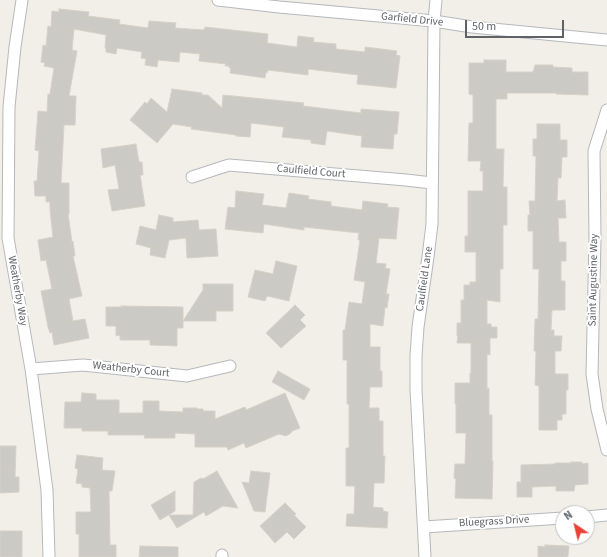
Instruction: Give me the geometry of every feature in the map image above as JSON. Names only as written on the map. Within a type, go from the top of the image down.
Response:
[{"type":"street","name":"Weatherby Way","points":[[22,0],[15,47],[9,107],[4,238],[31,369],[47,490],[49,557]]},
{"type":"street","name":"Garfield Drive","points":[[218,0],[434,21],[472,27],[607,40]]},
{"type":"street","name":"Caulfield Lane","points":[[425,557],[416,389],[416,356],[418,327],[432,224],[434,21],[436,0]]},
{"type":"street","name":"Saint Augustine Way","points":[[607,110],[594,151],[595,239],[592,374],[597,409],[607,450]]},
{"type":"street","name":"Caulfield Court","points":[[192,177],[229,165],[432,183]]},
{"type":"street","name":"Weatherby Court","points":[[31,369],[83,365],[187,376],[230,366]]},
{"type":"street","points":[[595,516],[607,515]]},
{"type":"street","name":"Bluegrass Drive","points":[[424,527],[555,519]]},
{"type":"building","points":[[59,9],[89,12],[88,16],[120,20],[119,24],[148,28],[149,21],[176,23],[175,28],[204,30],[205,27],[268,34],[267,43],[297,47],[298,36],[314,38],[313,42],[336,44],[336,49],[365,52],[365,47],[397,51],[396,55],[400,56],[396,88],[357,84],[358,75],[308,69],[308,75],[268,70],[265,78],[230,73],[231,68],[229,68],[229,66],[225,66],[226,64],[199,61],[200,54],[180,52],[179,62],[158,60],[157,67],[145,65],[146,59],[141,58],[142,52],[117,48],[116,54],[106,52],[106,35],[74,29],[72,50],[77,51],[69,96],[76,96],[75,125],[64,125],[61,183],[69,183],[68,214],[75,256],[73,256],[82,296],[69,299],[73,321],[85,319],[89,338],[54,345],[52,332],[50,333],[48,327],[41,291],[52,289],[46,260],[41,261],[38,240],[53,237],[50,202],[46,202],[46,196],[35,196],[34,181],[37,181],[39,151],[35,150],[38,111],[47,112],[48,94],[50,94],[54,68],[44,66],[45,63],[41,62],[43,45],[46,46],[48,26],[51,27],[52,11],[59,12]]},
{"type":"building","points":[[484,60],[506,60],[506,72],[533,72],[535,65],[553,65],[553,67],[572,68],[572,72],[588,72],[588,95],[556,93],[507,93],[507,99],[496,99],[496,149],[504,149],[503,187],[507,187],[507,225],[503,225],[503,269],[500,269],[500,302],[487,300],[487,324],[491,324],[491,327],[497,327],[497,338],[490,338],[490,355],[487,354],[489,415],[492,415],[492,499],[455,498],[456,479],[454,478],[455,464],[465,464],[466,433],[456,433],[455,383],[470,383],[471,373],[471,343],[457,343],[457,323],[461,323],[461,300],[464,300],[464,285],[470,285],[470,282],[476,282],[476,252],[465,252],[465,236],[468,236],[468,191],[483,191],[483,171],[480,171],[481,161],[468,161],[469,123],[473,123],[473,95],[469,94],[469,63],[484,63]]},
{"type":"building","points":[[172,89],[208,95],[222,108],[223,95],[304,103],[303,106],[361,113],[361,109],[399,112],[397,134],[394,134],[393,149],[361,147],[362,136],[327,131],[325,145],[311,143],[311,140],[282,137],[284,127],[251,123],[250,137],[191,129],[192,127],[173,124],[157,143],[130,120],[145,102],[147,104],[151,98],[167,112]]},
{"type":"building","points":[[537,124],[560,124],[560,140],[567,140],[567,157],[562,157],[561,178],[558,178],[557,201],[565,200],[566,218],[558,218],[559,242],[566,242],[566,261],[561,261],[561,281],[565,281],[565,310],[552,310],[551,330],[554,330],[554,336],[562,336],[561,351],[555,351],[555,374],[568,374],[568,390],[566,390],[566,414],[562,414],[562,420],[557,420],[557,430],[539,430],[539,386],[535,385],[535,319],[538,319],[539,269],[533,269],[533,231],[528,231],[528,215],[530,215],[529,201],[535,201],[536,156],[533,156],[533,139],[537,139]]},
{"type":"building","points":[[136,144],[139,162],[142,162],[143,175],[140,175],[145,206],[112,211],[108,190],[119,189],[115,165],[103,168],[101,149]]},
{"type":"building","points":[[236,191],[264,194],[262,205],[286,208],[289,193],[309,196],[308,199],[331,202],[331,206],[362,210],[363,201],[388,204],[387,207],[399,208],[396,239],[379,238],[376,263],[386,264],[385,268],[390,269],[386,294],[389,294],[387,308],[385,307],[383,326],[370,324],[370,347],[380,347],[382,387],[370,387],[369,408],[379,408],[379,421],[383,421],[383,456],[385,456],[384,483],[374,483],[373,507],[383,508],[383,511],[388,512],[387,528],[346,526],[347,514],[354,514],[355,486],[346,486],[346,448],[349,448],[349,404],[347,404],[347,360],[343,360],[343,330],[345,330],[349,302],[362,304],[365,282],[354,280],[360,240],[358,240],[359,233],[304,227],[304,230],[264,224],[263,233],[225,229],[228,207],[235,208]]},
{"type":"building","points":[[159,215],[173,218],[173,222],[198,220],[199,230],[216,229],[218,256],[187,258],[186,238],[169,240],[165,258],[150,255],[151,248],[136,244],[140,226],[156,230]]},
{"type":"building","points":[[276,261],[297,266],[289,301],[267,296],[265,301],[248,297],[255,270],[273,274]]},
{"type":"building","points":[[203,284],[233,284],[233,311],[216,311],[216,321],[183,321],[203,290]]},
{"type":"building","points":[[295,305],[305,315],[300,320],[306,326],[281,348],[266,333]]},
{"type":"building","points":[[121,306],[183,307],[183,328],[177,328],[177,346],[150,345],[150,340],[120,340],[120,335],[116,336],[116,326],[106,326],[106,307],[122,307]]},
{"type":"building","points":[[278,371],[310,389],[304,400],[272,382]]},
{"type":"building","points":[[82,393],[96,394],[96,400],[119,400],[119,413],[143,413],[143,401],[159,401],[159,411],[183,412],[183,408],[197,408],[203,409],[203,411],[215,411],[215,419],[245,407],[246,410],[285,393],[300,428],[292,431],[286,436],[279,434],[246,448],[244,443],[228,450],[227,447],[195,447],[195,434],[175,433],[175,438],[144,438],[145,435],[108,435],[108,431],[82,431],[82,428],[64,428],[65,402],[81,402]]},
{"type":"building","points":[[0,446],[16,446],[15,477],[19,477],[19,492],[0,493]]},
{"type":"building","points":[[77,455],[103,458],[102,470],[115,471],[112,491],[109,491],[110,545],[116,545],[116,557],[79,557],[79,534],[76,534],[76,512],[91,512],[90,488],[82,487],[82,484],[76,483],[78,469],[75,468]]},
{"type":"building","points":[[582,462],[582,464],[588,463],[588,484],[575,485],[574,491],[556,491],[556,486],[532,487],[532,497],[517,497],[517,482],[521,482],[521,465]]},
{"type":"building","points":[[217,471],[238,508],[223,506],[206,516],[204,512],[177,528],[169,515],[193,515],[194,482]]},
{"type":"building","points":[[251,471],[270,473],[265,512],[254,511],[242,482],[249,483]]},
{"type":"building","points":[[175,491],[175,511],[160,520],[151,505]]},
{"type":"building","points":[[285,503],[306,527],[294,539],[287,532],[275,543],[260,526]]},
{"type":"building","points":[[0,531],[22,531],[22,557],[0,557]]},
{"type":"building","points":[[545,545],[569,546],[568,556],[538,557],[538,546],[545,547]]},
{"type":"building","points":[[140,546],[178,547],[178,557],[139,557]]}]
